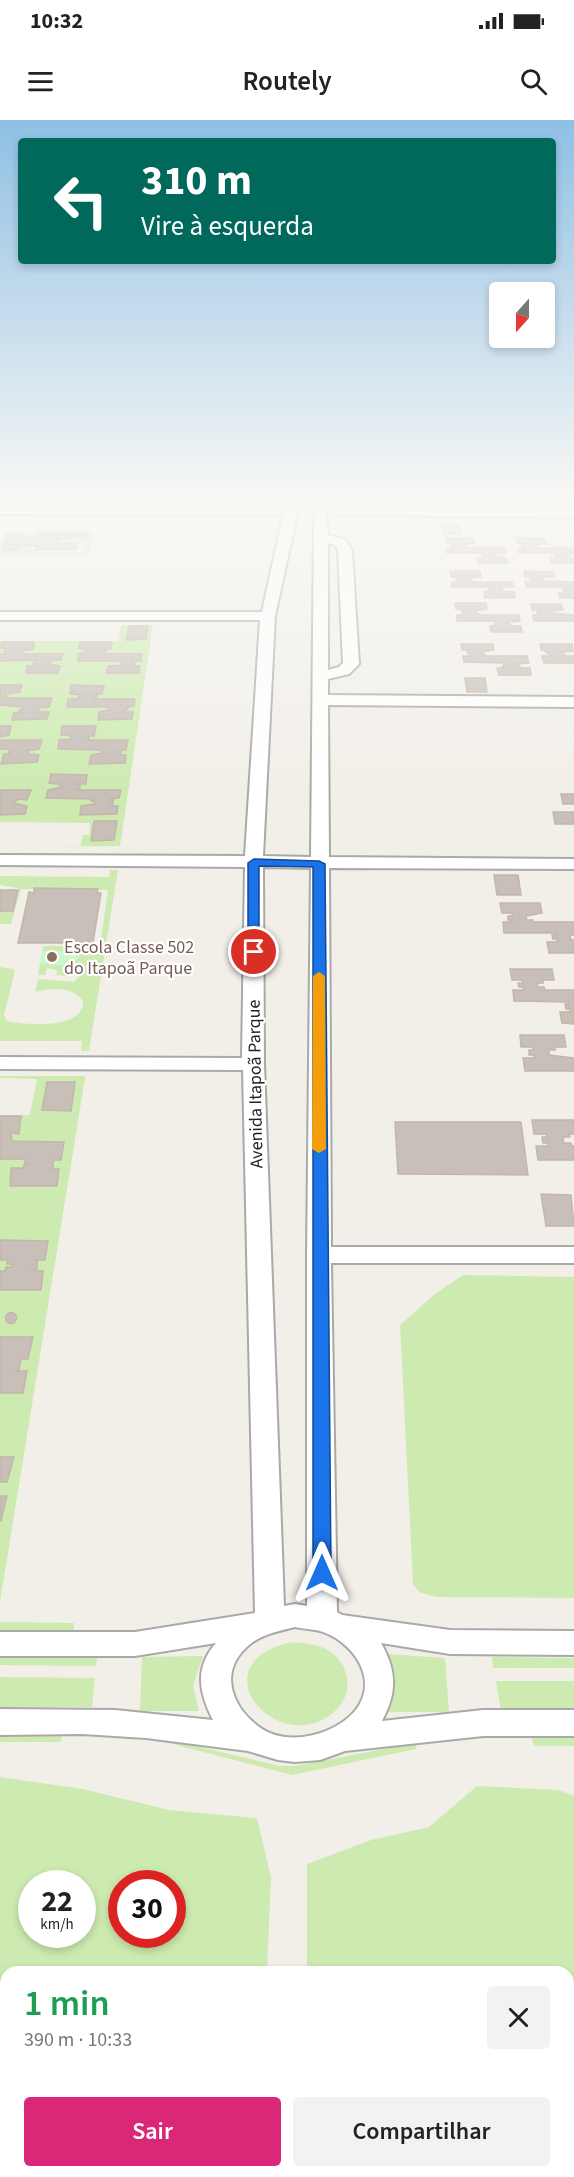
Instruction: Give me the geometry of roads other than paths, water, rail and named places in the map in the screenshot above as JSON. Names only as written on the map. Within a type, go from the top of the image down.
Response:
[{"type":"street","name":"Avenida Itapoã Parque","points":[[261,1622],[253,1064],[254,863],[270,597]]},
{"type":"street","points":[[325,597],[320,676],[319,1255],[331,1622]]},
{"type":"street","points":[[320,676],[344,671],[351,664],[347,597]]},
{"type":"street","points":[[0,616],[268,616]]},
{"type":"street","points":[[320,700],[574,702]]},
{"type":"street","points":[[0,860],[574,864]]},
{"type":"street","points":[[0,1063],[253,1064]]},
{"type":"street","points":[[319,1255],[574,1255]]},
{"type":"street","points":[[0,1644],[135,1644],[287,1616],[450,1642],[574,1643]]},
{"type":"street","points":[[252,1739],[226,1717],[218,1703],[214,1681],[219,1659],[227,1646],[261,1622]]},
{"type":"street","points":[[0,1722],[131,1724],[252,1739],[288,1749],[317,1747],[343,1738],[358,1729],[369,1716],[380,1687],[379,1672],[366,1645],[331,1622]]},
{"type":"street","points":[[343,1738],[483,1723],[574,1723]]},
{"type":"place","name":"Escola Classe 502 do Itapoã Parque","points":[[52,957]]}]
